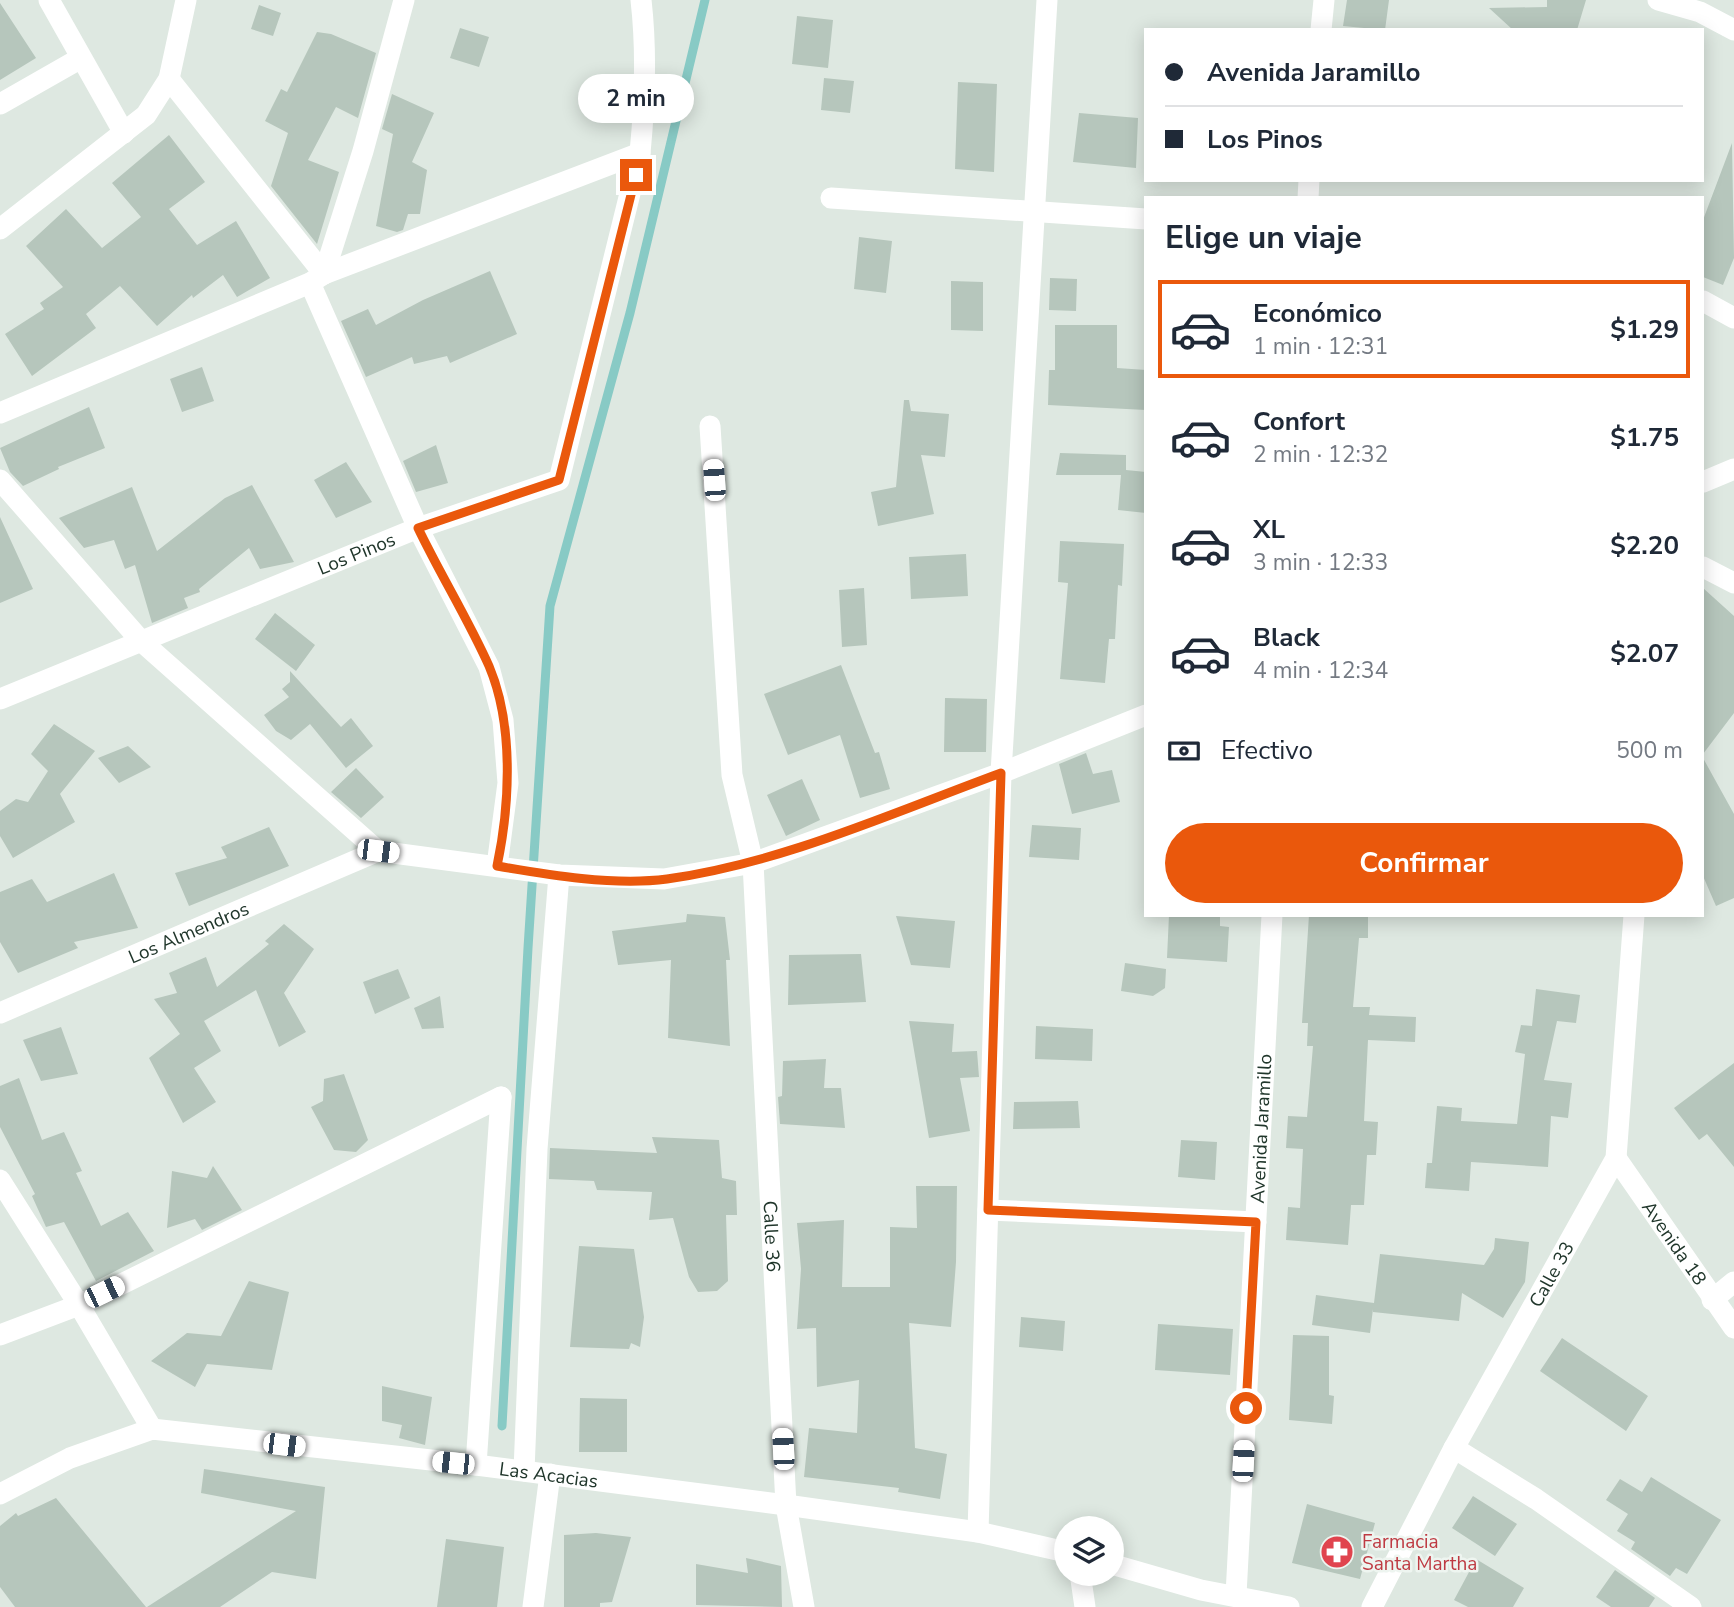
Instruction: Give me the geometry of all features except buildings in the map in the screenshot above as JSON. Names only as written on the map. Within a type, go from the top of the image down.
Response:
[{"type":"street","points":[[49,0],[124,133]]},
{"type":"street","points":[[0,229],[146,115],[169,79],[186,0]]},
{"type":"street","points":[[317,279],[363,151],[404,0]]},
{"type":"street","points":[[0,413],[317,279],[640,153],[645,63],[640,0]]},
{"type":"street","points":[[978,1532],[1001,773],[1032,214],[1047,0]]},
{"type":"street","points":[[1321,28],[1324,0]]},
{"type":"street","points":[[1658,0],[1700,12],[1734,30]]},
{"type":"street","points":[[0,104],[81,58]]},
{"type":"street","points":[[169,79],[317,279],[418,528],[489,667],[503,720],[508,783],[507,868]]},
{"type":"street","name":"Los Pinos","points":[[0,699],[418,528],[559,480],[640,153]]},
{"type":"street","points":[[831,198],[1032,214],[1144,219]]},
{"type":"street","points":[[1704,302],[1734,318]]},
{"type":"street","name":"Calle 36","points":[[710,426],[732,775],[753,863],[786,1505],[804,1607]]},
{"type":"street","points":[[1704,482],[1734,469]]},
{"type":"street","points":[[0,480],[141,641],[378,851],[552,874],[664,879],[753,863],[1001,773],[1144,716]]},
{"type":"street","points":[[1704,568],[1734,583]]},
{"type":"street","name":"Los Almendros","points":[[0,1013],[378,851]]},
{"type":"street","points":[[524,1471],[552,874]]},
{"type":"street","name":"Avenida Jaramillo","points":[[1236,1595],[1272,917]]},
{"type":"street","name":"Calle 33","points":[[1372,1607],[1454,1448],[1616,1158],[1634,917]]},
{"type":"street","points":[[0,1335],[79,1305],[501,1097],[476,1465]]},
{"type":"street","name":"Avenida 18","points":[[1616,1158],[1734,1328]]},
{"type":"street","points":[[0,1180],[79,1305],[152,1429]]},
{"type":"street","points":[[988,1210],[1256,1222]]},
{"type":"street","points":[[1713,1300],[1734,1282]]},
{"type":"street","name":"Las Acacias","points":[[0,1494],[70,1458],[152,1429],[476,1465],[786,1505],[978,1532],[1054,1549]]},
{"type":"street","points":[[1454,1448],[1536,1499],[1691,1607]]},
{"type":"street","points":[[533,1607],[550,1474]]},
{"type":"street","points":[[1124,1568],[1201,1590],[1289,1607]]},
{"type":"street","points":[[1082,1586],[1085,1607]]},
{"type":"waterway","points":[[502,1426],[550,606],[630,313],[705,0]]},
{"type":"place","name":"Farmacia Santa Martha","points":[[1337,1552]]},
{"type":"route","points":[[636,175],[559,480],[418,528],[489,667],[503,720],[508,783],[503,840],[497,866],[545,874],[664,879],[753,863],[1001,773],[988,1210],[1256,1222],[1246,1408]]}]
